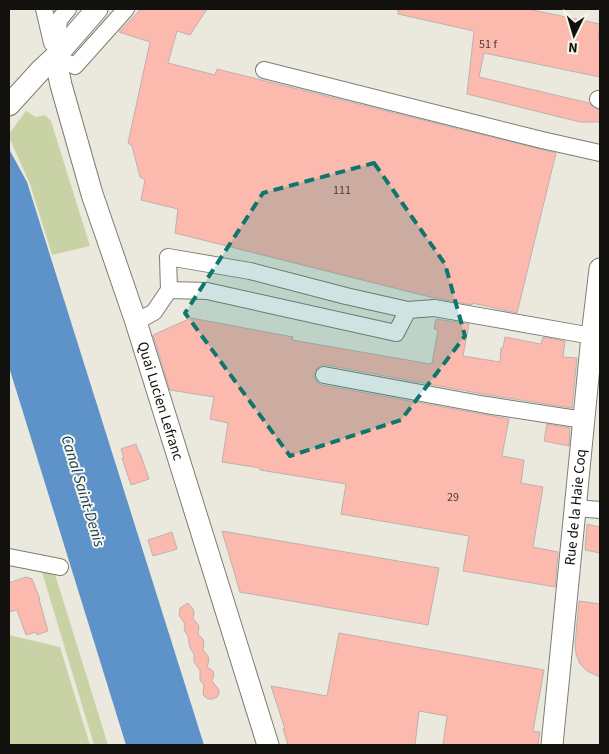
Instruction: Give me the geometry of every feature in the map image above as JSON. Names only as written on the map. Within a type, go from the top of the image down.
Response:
[{"type":"main road","points":[[14,99],[55,57],[97,9]]},
{"type":"main road","name":"Quai Lucien Lefranc","points":[[55,57],[61,85],[92,194],[136,322],[268,745]]},
{"type":"main road","name":"Rue de la Haie Coq","points":[[552,745],[600,270]]},
{"type":"street","points":[[44,9],[55,57]]},
{"type":"street","points":[[55,57],[59,20],[68,9]]},
{"type":"street","points":[[55,57],[74,66],[126,9]]},
{"type":"street","points":[[264,70],[600,153]]},
{"type":"street","points":[[136,322],[154,312],[170,290],[168,257],[250,270],[346,296],[408,310],[434,308],[592,336]]},
{"type":"street","points":[[170,290],[207,290],[396,333],[408,310]]},
{"type":"street","points":[[324,375],[486,405],[584,420]]},
{"type":"street","points":[[576,508],[600,510]]},
{"type":"street","points":[[9,557],[60,567]]},
{"type":"highlighted area","points":[[374,163],[445,264],[465,336],[401,420],[290,456],[185,313],[263,193]]},
{"type":"green space","points":[[26,111],[36,117],[45,115],[51,121],[90,246],[52,255],[30,184],[9,137],[9,134]]},
{"type":"green space","points":[[54,571],[108,745],[94,745],[42,572]]},
{"type":"green space","points":[[9,635],[60,647],[90,745],[9,745]]},
{"type":"water","name":"Canal Saint-Denis","points":[[9,149],[27,182],[204,745],[126,745],[9,367]]},
{"type":"building","points":[[141,9],[207,9],[190,35],[177,31],[168,63],[215,75],[217,69],[556,153],[517,313],[472,303],[472,305],[434,298],[175,233],[178,209],[141,200],[145,180],[140,177],[132,146],[128,143],[150,42],[119,32]]},
{"type":"building","points":[[398,9],[528,9],[600,24],[598,38],[600,38],[600,77],[484,53],[479,77],[589,103],[594,108],[600,110],[600,122],[580,122],[467,94],[474,31],[398,14]]},
{"type":"building","points":[[191,318],[293,337],[292,340],[430,364],[432,363],[438,330],[434,329],[436,319],[469,324],[463,356],[500,362],[501,348],[503,348],[505,337],[541,344],[543,337],[565,341],[563,357],[577,358],[572,408],[488,395],[326,365],[321,365],[317,368],[314,374],[314,378],[322,385],[509,419],[502,456],[524,460],[521,483],[543,487],[533,547],[558,552],[555,587],[463,571],[469,536],[341,514],[346,484],[222,462],[228,423],[210,419],[214,397],[170,390],[153,335]]},
{"type":"building","points":[[547,424],[570,428],[569,446],[544,441]]},
{"type":"building","points":[[136,444],[149,479],[131,485],[121,449]]},
{"type":"building","points":[[587,524],[600,527],[600,553],[585,550]]},
{"type":"building","points":[[222,531],[439,568],[428,625],[240,592]]},
{"type":"building","points":[[172,532],[177,549],[153,556],[148,540]]},
{"type":"building","points":[[26,577],[32,579],[40,599],[48,631],[37,635],[36,632],[26,635],[17,610],[9,612],[9,583]]},
{"type":"building","points":[[579,601],[600,604],[600,677],[587,671],[580,664],[576,654],[575,644]]},
{"type":"building","points":[[188,603],[193,609],[193,618],[199,626],[198,635],[204,642],[203,650],[209,660],[207,667],[213,671],[212,681],[219,690],[217,697],[213,699],[208,699],[204,696],[204,685],[200,680],[200,670],[194,662],[194,654],[184,630],[185,624],[179,615],[180,608]]},
{"type":"building","points":[[339,633],[544,670],[533,731],[540,732],[538,745],[443,745],[447,716],[419,711],[415,745],[288,745],[283,729],[285,729],[271,686],[327,696]]}]
